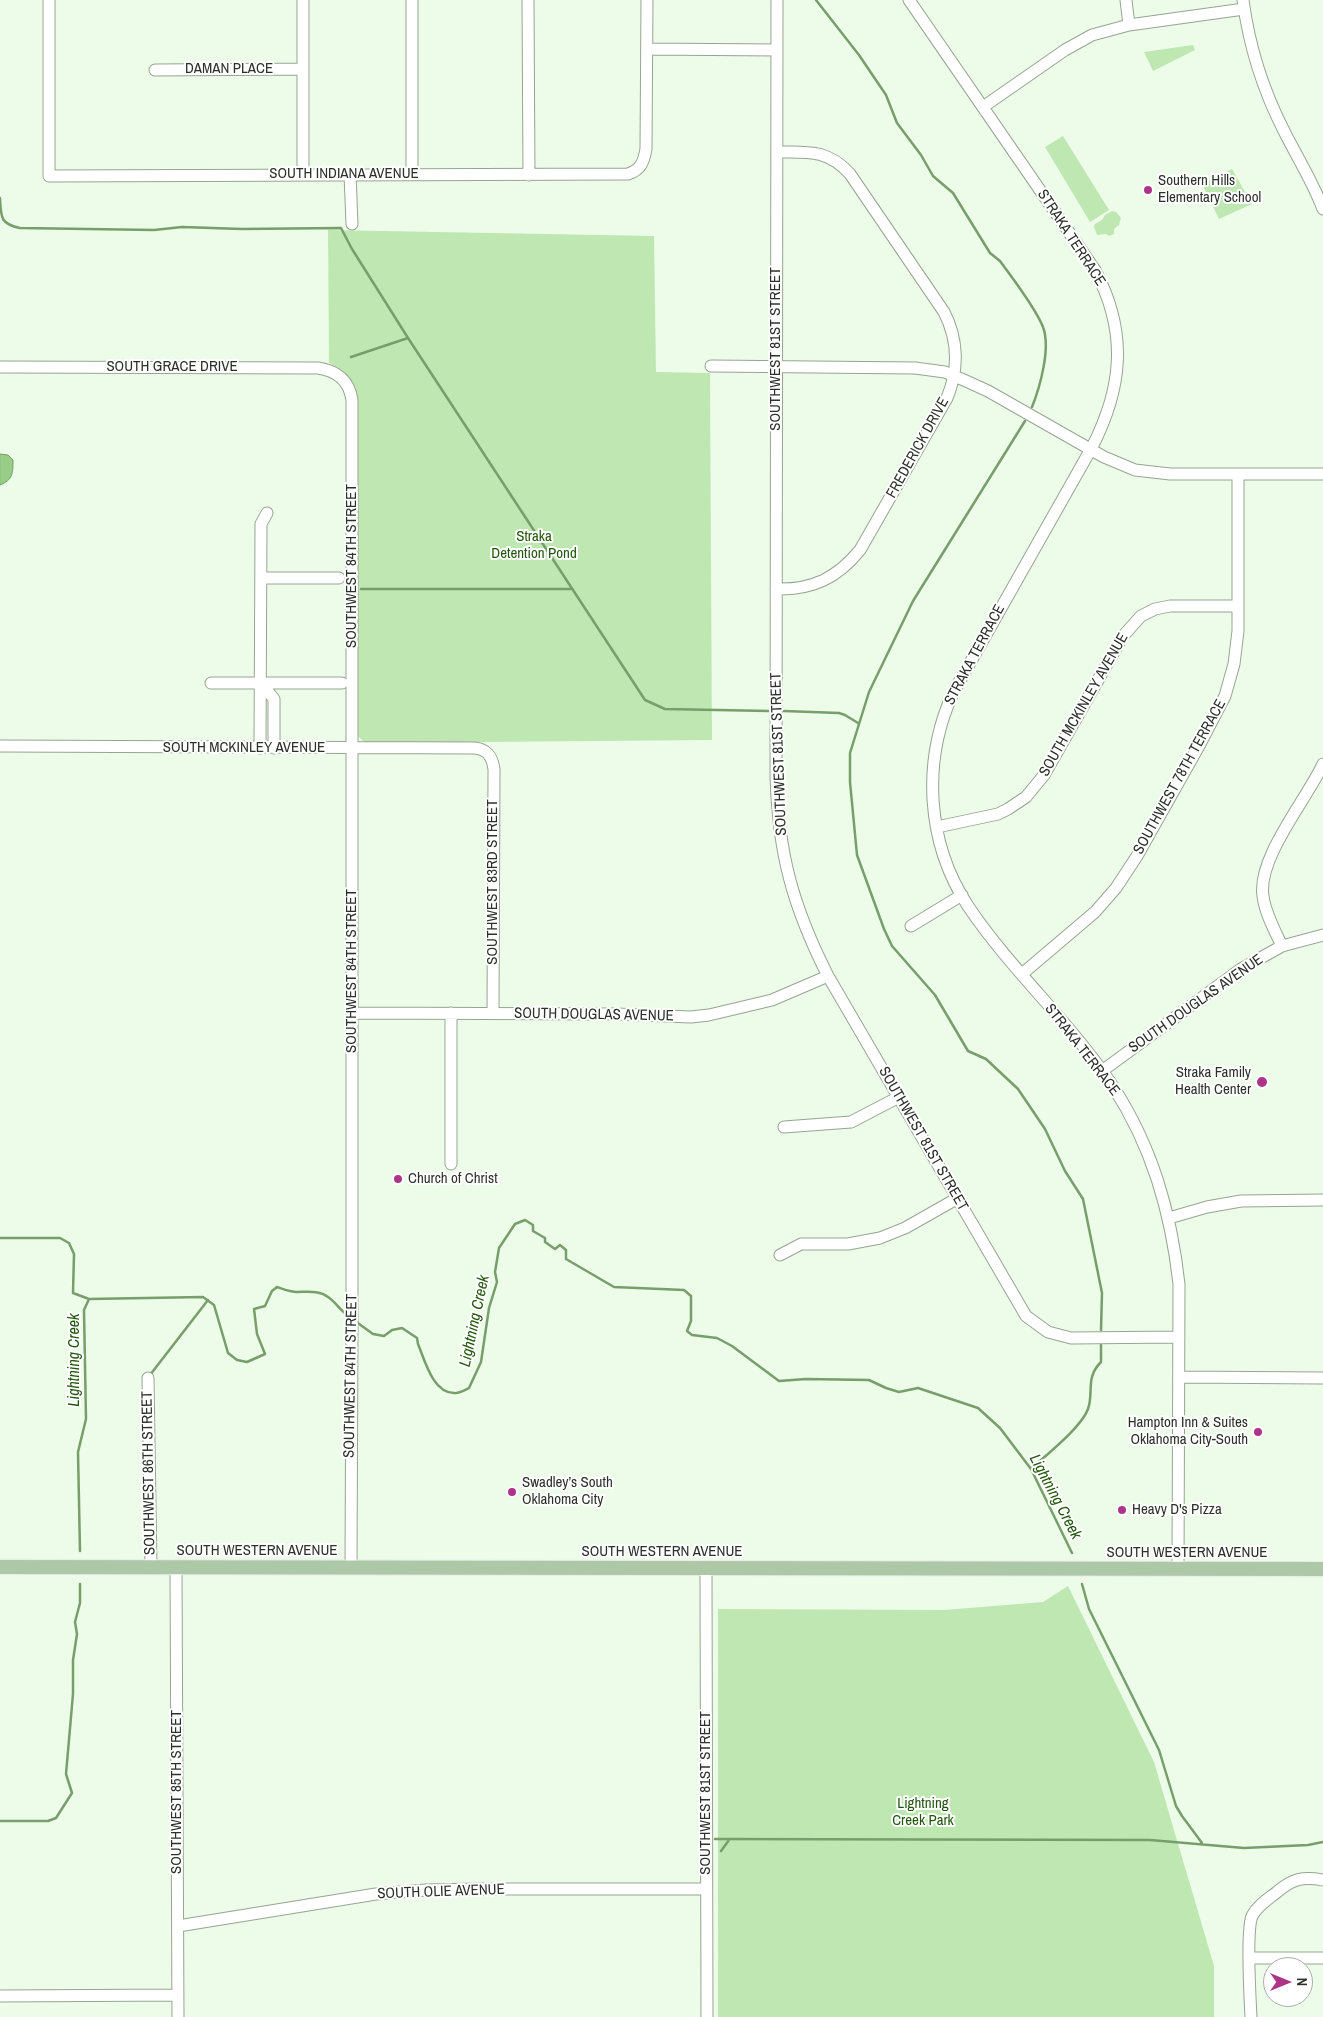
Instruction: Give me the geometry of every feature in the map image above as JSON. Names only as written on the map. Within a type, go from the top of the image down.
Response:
[{"type":"main road","name":"SOUTH WESTERN AVENUE","points":[[0,1567],[1323,1569]]},
{"type":"street","name":"SOUTH INDIANA AVENUE","points":[[49,0],[49,176],[303,174],[623,175],[634,173],[644,160],[647,49]]},
{"type":"street","points":[[303,0],[303,174]]},
{"type":"street","points":[[412,0],[412,174]]},
{"type":"street","points":[[528,0],[529,175]]},
{"type":"street","points":[[647,0],[647,49],[777,50]]},
{"type":"street","name":"SOUTHWEST 81ST STREET","points":[[777,0],[776,784],[780,839],[795,902],[811,943],[828,976],[1026,1316],[1039,1327],[1059,1336],[1071,1338],[1179,1337]]},
{"type":"street","points":[[1126,0],[1129,25]]},
{"type":"street","name":"STRAKA TERRACE","points":[[912,1],[1095,270],[1113,311],[1118,344],[1116,382],[1110,407],[1091,449],[948,702],[937,740],[932,773],[932,796],[937,827],[946,861],[962,895],[1022,974],[1102,1071],[1122,1101],[1146,1146],[1158,1180],[1173,1237],[1178,1284],[1178,1569]]},
{"type":"street","points":[[983,107],[1080,40],[1103,31],[1244,5],[1251,44],[1265,88],[1323,209]]},
{"type":"street","name":"DAMAN PLACE","points":[[155,70],[303,70]]},
{"type":"street","name":"FREDERICK DRIVE","points":[[776,152],[814,153],[830,157],[843,166],[950,322],[956,355],[951,388],[941,409],[868,538],[852,560],[838,573],[818,583],[793,589],[776,589]]},
{"type":"street","points":[[350,174],[352,224]]},
{"type":"street","points":[[711,366],[915,368],[936,370],[988,391],[1114,462],[1148,472],[1323,474]]},
{"type":"street","name":"SOUTH GRACE DRIVE","points":[[0,367],[318,368],[330,370],[342,377]]},
{"type":"street","name":"SOUTHWEST 84TH STREET","points":[[342,377],[349,386],[352,400],[351,1568]]},
{"type":"street","name":"SOUTHWEST 78TH TERRACE","points":[[1022,974],[1095,912],[1116,888],[1137,856],[1213,721],[1225,696],[1237,647],[1238,474]]},
{"type":"street","points":[[260,748],[261,524],[267,513]]},
{"type":"street","points":[[261,578],[339,578]]},
{"type":"street","name":"SOUTH MCKINLEY AVENUE","points":[[937,827],[998,814],[1026,797],[1044,775],[1123,636],[1141,616],[1155,609],[1170,606],[1238,606]]},
{"type":"street","points":[[211,683],[342,683]]},
{"type":"street","points":[[261,683],[274,699],[274,748]]},
{"type":"street","name":"SOUTH MCKINLEY AVENUE","points":[[0,746],[474,748],[487,752]]},
{"type":"street","name":"SOUTHWEST 83RD STREET","points":[[487,752],[492,759],[494,769],[493,1013]]},
{"type":"street","points":[[1282,946],[1268,914],[1263,896],[1264,872],[1323,764]]},
{"type":"street","points":[[911,926],[962,895]]},
{"type":"street","name":"SOUTH DOUGLAS AVENUE","points":[[1102,1071],[1241,969],[1282,946],[1323,935]]},
{"type":"street","name":"SOUTH DOUGLAS AVENUE","points":[[352,1013],[493,1013],[700,1017],[772,1000],[828,976]]},
{"type":"street","points":[[451,1013],[451,1164]]},
{"type":"street","points":[[784,1128],[851,1122],[899,1097]]},
{"type":"street","points":[[780,1255],[801,1244],[848,1244],[880,1238],[905,1228],[958,1198]]},
{"type":"street","points":[[1168,1218],[1207,1207],[1241,1201],[1323,1200]]},
{"type":"street","points":[[1179,1377],[1323,1378]]},
{"type":"street","name":"SOUTHWEST 86TH STREET","points":[[148,1378],[150,1567]]},
{"type":"street","name":"SOUTHWEST 85TH STREET","points":[[176,1568],[178,2017]]},
{"type":"street","name":"SOUTHWEST 81ST STREET","points":[[706,1568],[707,2017]]},
{"type":"street","points":[[1251,2017],[1250,1958],[1252,1917],[1259,1906],[1288,1882],[1301,1879],[1323,1880]]},
{"type":"street","name":"SOUTH OLIE AVENUE","points":[[178,1926],[376,1894],[480,1889],[706,1889]]},
{"type":"street","points":[[1250,1958],[1323,1958]]},
{"type":"street","points":[[0,1996],[178,1995]]},
{"type":"green space","points":[[1193,45],[1195,50],[1153,71],[1144,52]]},
{"type":"green space","points":[[1063,136],[1109,210],[1090,222],[1045,147]]},
{"type":"green space","points":[[1232,169],[1252,204],[1219,219],[1202,184]]},
{"type":"green space","points":[[1112,211],[1116,212],[1121,218],[1119,225],[1114,229],[1114,234],[1109,236],[1106,234],[1097,235],[1094,227],[1095,224]]},
{"type":"green space","name":"Straka Detention Pond","points":[[328,230],[654,236],[656,372],[710,373],[712,740],[369,743],[363,741],[358,736],[356,388],[345,373],[329,363]]},
{"type":"green space","name":"Lightning Creek Park","points":[[1068,1586],[1154,1762],[1214,1966],[1214,2017],[718,2017],[718,1609],[944,1610],[1043,1602]]},
{"type":"shaded area","points":[[0,454],[8,455],[13,460],[13,469],[8,481],[0,485]]},
{"type":"waterway","points":[[816,0],[859,55],[886,95],[897,123],[921,155],[933,176],[953,193],[990,253],[1000,261],[1035,311],[1043,327],[1046,346],[1041,378],[1032,407]]},
{"type":"waterway","points":[[0,198],[3,219],[5,222],[20,228],[154,230],[182,227],[242,229],[341,228],[352,249],[408,338],[645,700],[665,709],[769,711]]},
{"type":"waterway","points":[[351,357],[408,338]]},
{"type":"waterway","points":[[1025,421],[913,601],[869,692],[850,753],[850,782],[857,855],[892,946],[935,995],[968,1051],[986,1059],[1018,1089],[1045,1129],[1065,1171],[1083,1199],[1102,1293],[1101,1330]]},
{"type":"waterway","points":[[361,589],[572,589]]},
{"type":"waterway","points":[[784,711],[839,713],[858,723]]},
{"type":"waterway","name":"Lightning Creek","points":[[355,1321],[373,1334],[384,1336],[392,1330],[402,1328],[417,1338],[427,1367],[440,1388],[447,1392],[456,1393],[469,1388],[481,1362],[489,1308],[497,1282],[495,1272],[499,1248],[515,1224],[525,1220],[533,1225],[533,1231],[545,1238],[545,1242],[555,1249],[560,1245],[566,1250],[566,1259],[614,1287],[684,1290],[691,1296],[691,1321],[687,1331],[692,1335],[717,1338],[732,1346],[779,1381],[806,1379],[869,1380],[899,1392],[918,1388],[978,1408],[1000,1428],[1031,1469],[1072,1553]]},
{"type":"waterway","name":"Lightning Creek","points":[[0,1238],[60,1238],[69,1243],[74,1254],[73,1293],[89,1299],[203,1297],[214,1305],[228,1353],[237,1360],[247,1362],[265,1354],[257,1334],[254,1309],[265,1306],[272,1291],[277,1287],[297,1292],[321,1293],[331,1299],[349,1316]]},
{"type":"waterway","name":"Lightning Creek","points":[[80,1551],[78,1452],[86,1419],[84,1310],[89,1299]]},
{"type":"waterway","points":[[150,1375],[208,1300]]},
{"type":"waterway","points":[[1031,1469],[1071,1433],[1088,1409],[1091,1379],[1101,1362],[1101,1345]]},
{"type":"waterway","name":"Lightning Creek","points":[[0,1821],[48,1821],[56,1818],[72,1793],[66,1774],[73,1694],[73,1660],[77,1634],[75,1622],[80,1603],[80,1584]]},
{"type":"waterway","name":"Lightning Creek","points":[[1082,1584],[1089,1609],[1159,1750],[1176,1806],[1202,1843]]},
{"type":"waterway","points":[[715,1839],[1150,1840],[1244,1848],[1308,1845],[1323,1842]]},
{"type":"waterway","points":[[721,1851],[729,1840]]},
{"type":"place","name":"Southern Hills Elementary School","points":[[1148,190]]},
{"type":"place","name":"Straka Family Health Center","points":[[1262,1082]]},
{"type":"place","name":"Church of Christ","points":[[398,1179]]},
{"type":"place","name":"Hampton Inn & Suites Oklahoma City-South","points":[[1258,1432]]},
{"type":"place","name":"Swadley’s South Oklahoma City","points":[[512,1492]]},
{"type":"place","name":"Heavy D's Pizza","points":[[1122,1510]]}]
